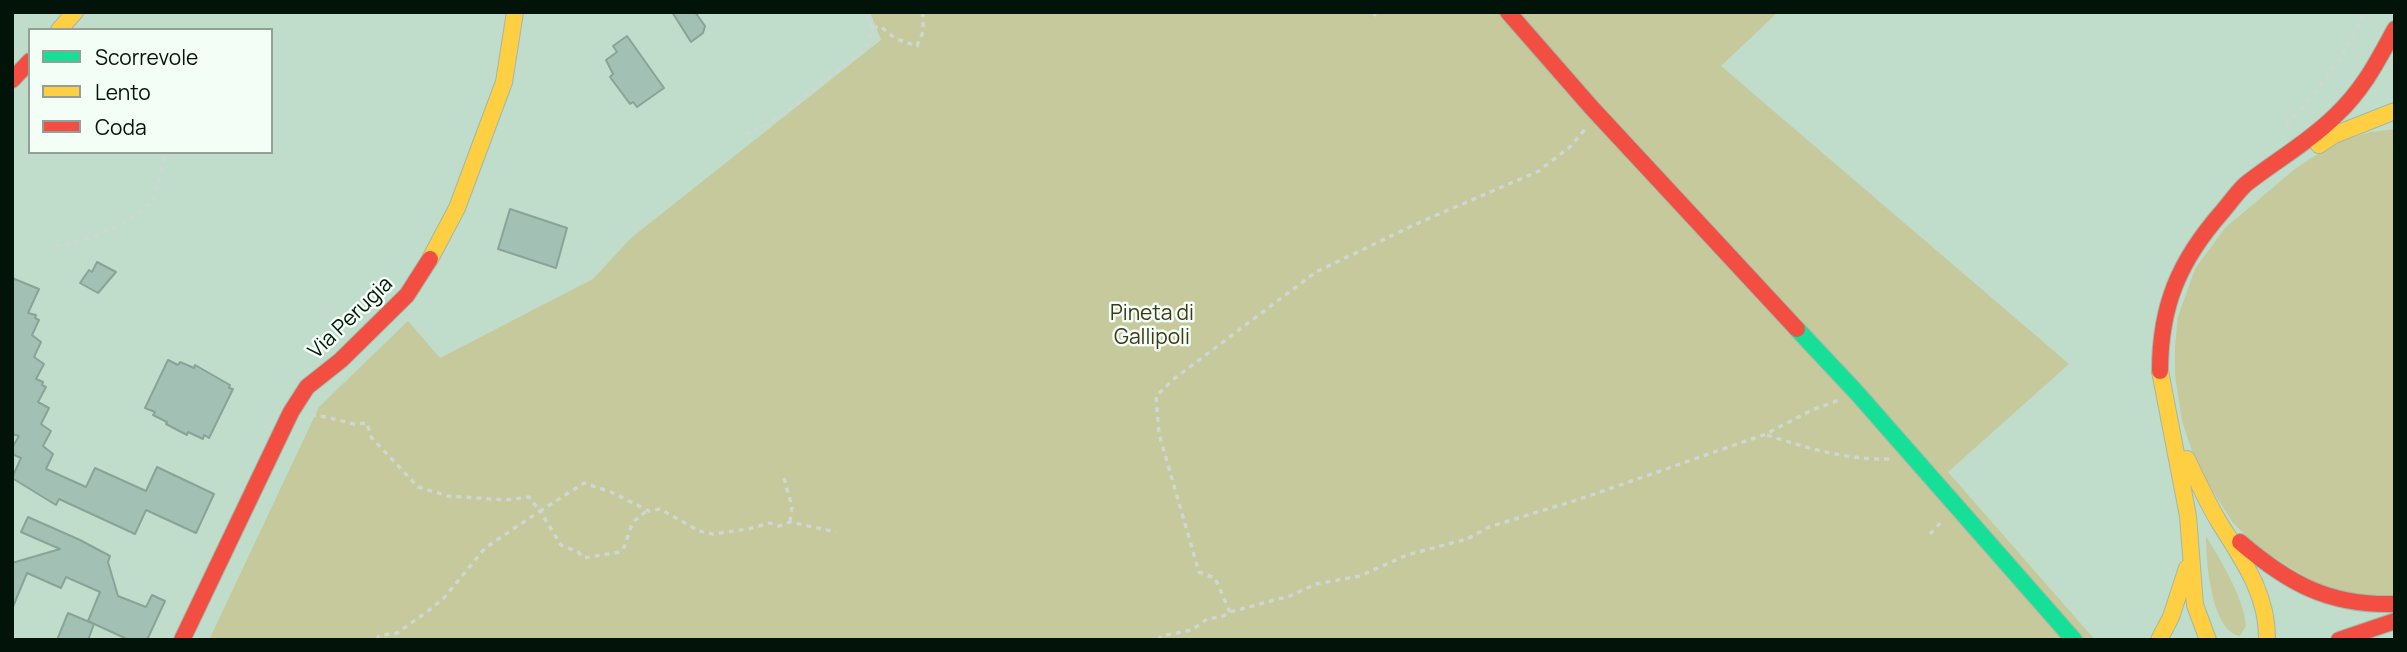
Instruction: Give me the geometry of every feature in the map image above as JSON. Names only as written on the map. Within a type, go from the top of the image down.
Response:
[{"type":"main road","points":[[61,28],[75,12]]},
{"type":"main road","name":"Via Perugia","points":[[181,640],[291,412],[307,387],[341,360],[407,295],[434,252],[457,208],[504,82],[515,12]]},
{"type":"main road","points":[[1508,12],[1591,107],[1857,393],[2074,640]]},
{"type":"main road","points":[[2208,640],[2195,605],[2188,516],[2160,373],[2160,346],[2171,295],[2185,260],[2206,230],[2244,186],[2334,118],[2364,85],[2395,29]]},
{"type":"main road","points":[[12,80],[28,63]]},
{"type":"main road","points":[[2227,206],[2334,135],[2395,111]]},
{"type":"main road","points":[[2173,429],[2210,507],[2253,578],[2266,616],[2267,640]]},
{"type":"main road","points":[[2210,507],[2237,540],[2260,561],[2295,585],[2336,601],[2379,606],[2395,604]]},
{"type":"main road","points":[[2159,640],[2171,617],[2190,556]]},
{"type":"main road","points":[[2339,640],[2395,621]]},
{"type":"path","points":[[746,134],[785,113],[867,47],[872,28],[865,12]]},
{"type":"path","points":[[872,28],[880,26],[896,39],[916,46],[923,32],[923,12]]},
{"type":"path","points":[[2287,123],[2327,78],[2364,12]]},
{"type":"path","points":[[1230,612],[1215,578],[1199,572],[1159,434],[1156,397],[1175,378],[1316,272],[1429,218],[1539,171],[1571,146],[1585,129],[1591,107]]},
{"type":"path","points":[[55,246],[86,239],[120,226],[153,201],[164,159],[163,154]]},
{"type":"path","points":[[1158,640],[1160,636],[1192,630],[1207,619],[1290,596],[1316,583],[1360,576],[1407,555],[1467,539],[1489,527],[1580,499],[1766,434],[1812,410],[1857,393]]},
{"type":"path","points":[[291,412],[326,416],[354,425],[367,423],[371,437],[418,487],[448,496],[506,500],[528,497],[562,545],[578,552],[584,558],[621,552],[625,549],[629,526],[649,511],[660,509],[699,531],[713,534],[770,523],[779,526],[790,522],[836,532]]},
{"type":"path","points":[[1766,434],[1812,450],[1848,457],[1915,459]]},
{"type":"path","points":[[784,478],[792,507],[790,522]]},
{"type":"path","points":[[379,640],[378,637],[382,635],[397,633],[444,598],[485,548],[584,483],[611,492],[649,511]]},
{"type":"green space","name":"Pineta di Gallipoli","points":[[870,12],[1778,12],[1721,66],[2069,364],[1948,472],[2095,640],[209,640],[319,407],[408,321],[440,358],[593,279],[631,238],[881,40]]},
{"type":"green space","points":[[2395,129],[2395,595],[2363,596],[2317,584],[2260,549],[2233,523],[2197,466],[2182,421],[2175,375],[2175,346],[2178,317],[2195,269],[2225,228],[2295,169],[2334,143],[2370,132]]},
{"type":"green space","points":[[2206,536],[2241,604],[2246,626],[2240,636],[2230,631],[2222,622],[2216,608],[2209,577]]},
{"type":"building","points":[[672,12],[695,12],[705,26],[703,33],[691,42]]},
{"type":"building","points":[[627,36],[664,88],[637,107],[633,102],[630,104],[610,77],[613,74],[606,60],[617,52],[613,46]]},
{"type":"building","points":[[510,209],[567,228],[556,268],[498,249]]},
{"type":"building","points":[[97,262],[116,272],[98,293],[80,283],[89,270],[92,272]]},
{"type":"building","points":[[12,278],[39,289],[28,313],[36,315],[35,318],[39,320],[32,335],[41,342],[34,357],[44,364],[36,379],[46,387],[38,402],[49,408],[41,424],[51,431],[43,446],[53,454],[46,469],[86,487],[95,468],[146,491],[157,467],[214,494],[196,533],[146,510],[135,534],[59,499],[56,505],[12,478],[21,458],[12,454],[12,448],[19,436],[12,434]]},
{"type":"building","points":[[168,360],[194,368],[195,365],[233,389],[209,438],[204,435],[203,439],[188,432],[187,435],[166,424],[167,422],[153,415],[155,412],[145,408]]},
{"type":"building","points":[[28,517],[110,556],[108,562],[118,596],[146,607],[152,595],[165,601],[147,640],[129,640],[88,621],[100,592],[66,577],[61,588],[27,573],[12,609],[12,563],[60,549],[21,532]]},
{"type":"building","points":[[68,613],[94,624],[88,640],[57,640]]},
{"type":"traffic: fast","points":[[1797,329],[1857,393],[2074,640]]},
{"type":"traffic: slow","points":[[61,28],[75,12]]},
{"type":"traffic: slow","points":[[430,259],[457,208],[504,82],[515,12]]},
{"type":"traffic: slow","points":[[2319,145],[2334,135],[2395,111]]},
{"type":"traffic: slow","points":[[2160,371],[2188,516],[2195,605],[2208,640]]},
{"type":"traffic: slow","points":[[2187,459],[2210,507],[2252,578],[2263,607],[2267,640]]},
{"type":"traffic: slow","points":[[2159,640],[2171,617],[2187,568]]},
{"type":"traffic: jam","points":[[1508,12],[1591,107],[1797,329]]},
{"type":"traffic: jam","points":[[2160,371],[2168,305],[2183,267],[2194,248],[2246,184],[2314,134],[2345,106],[2369,75],[2395,29]]},
{"type":"traffic: jam","points":[[12,80],[28,63]]},
{"type":"traffic: jam","points":[[182,640],[291,412],[307,387],[341,360],[407,295],[430,259]]},
{"type":"traffic: jam","points":[[2240,542],[2276,570],[2312,590],[2350,601],[2395,604]]},
{"type":"traffic: jam","points":[[2339,640],[2395,621]]}]
